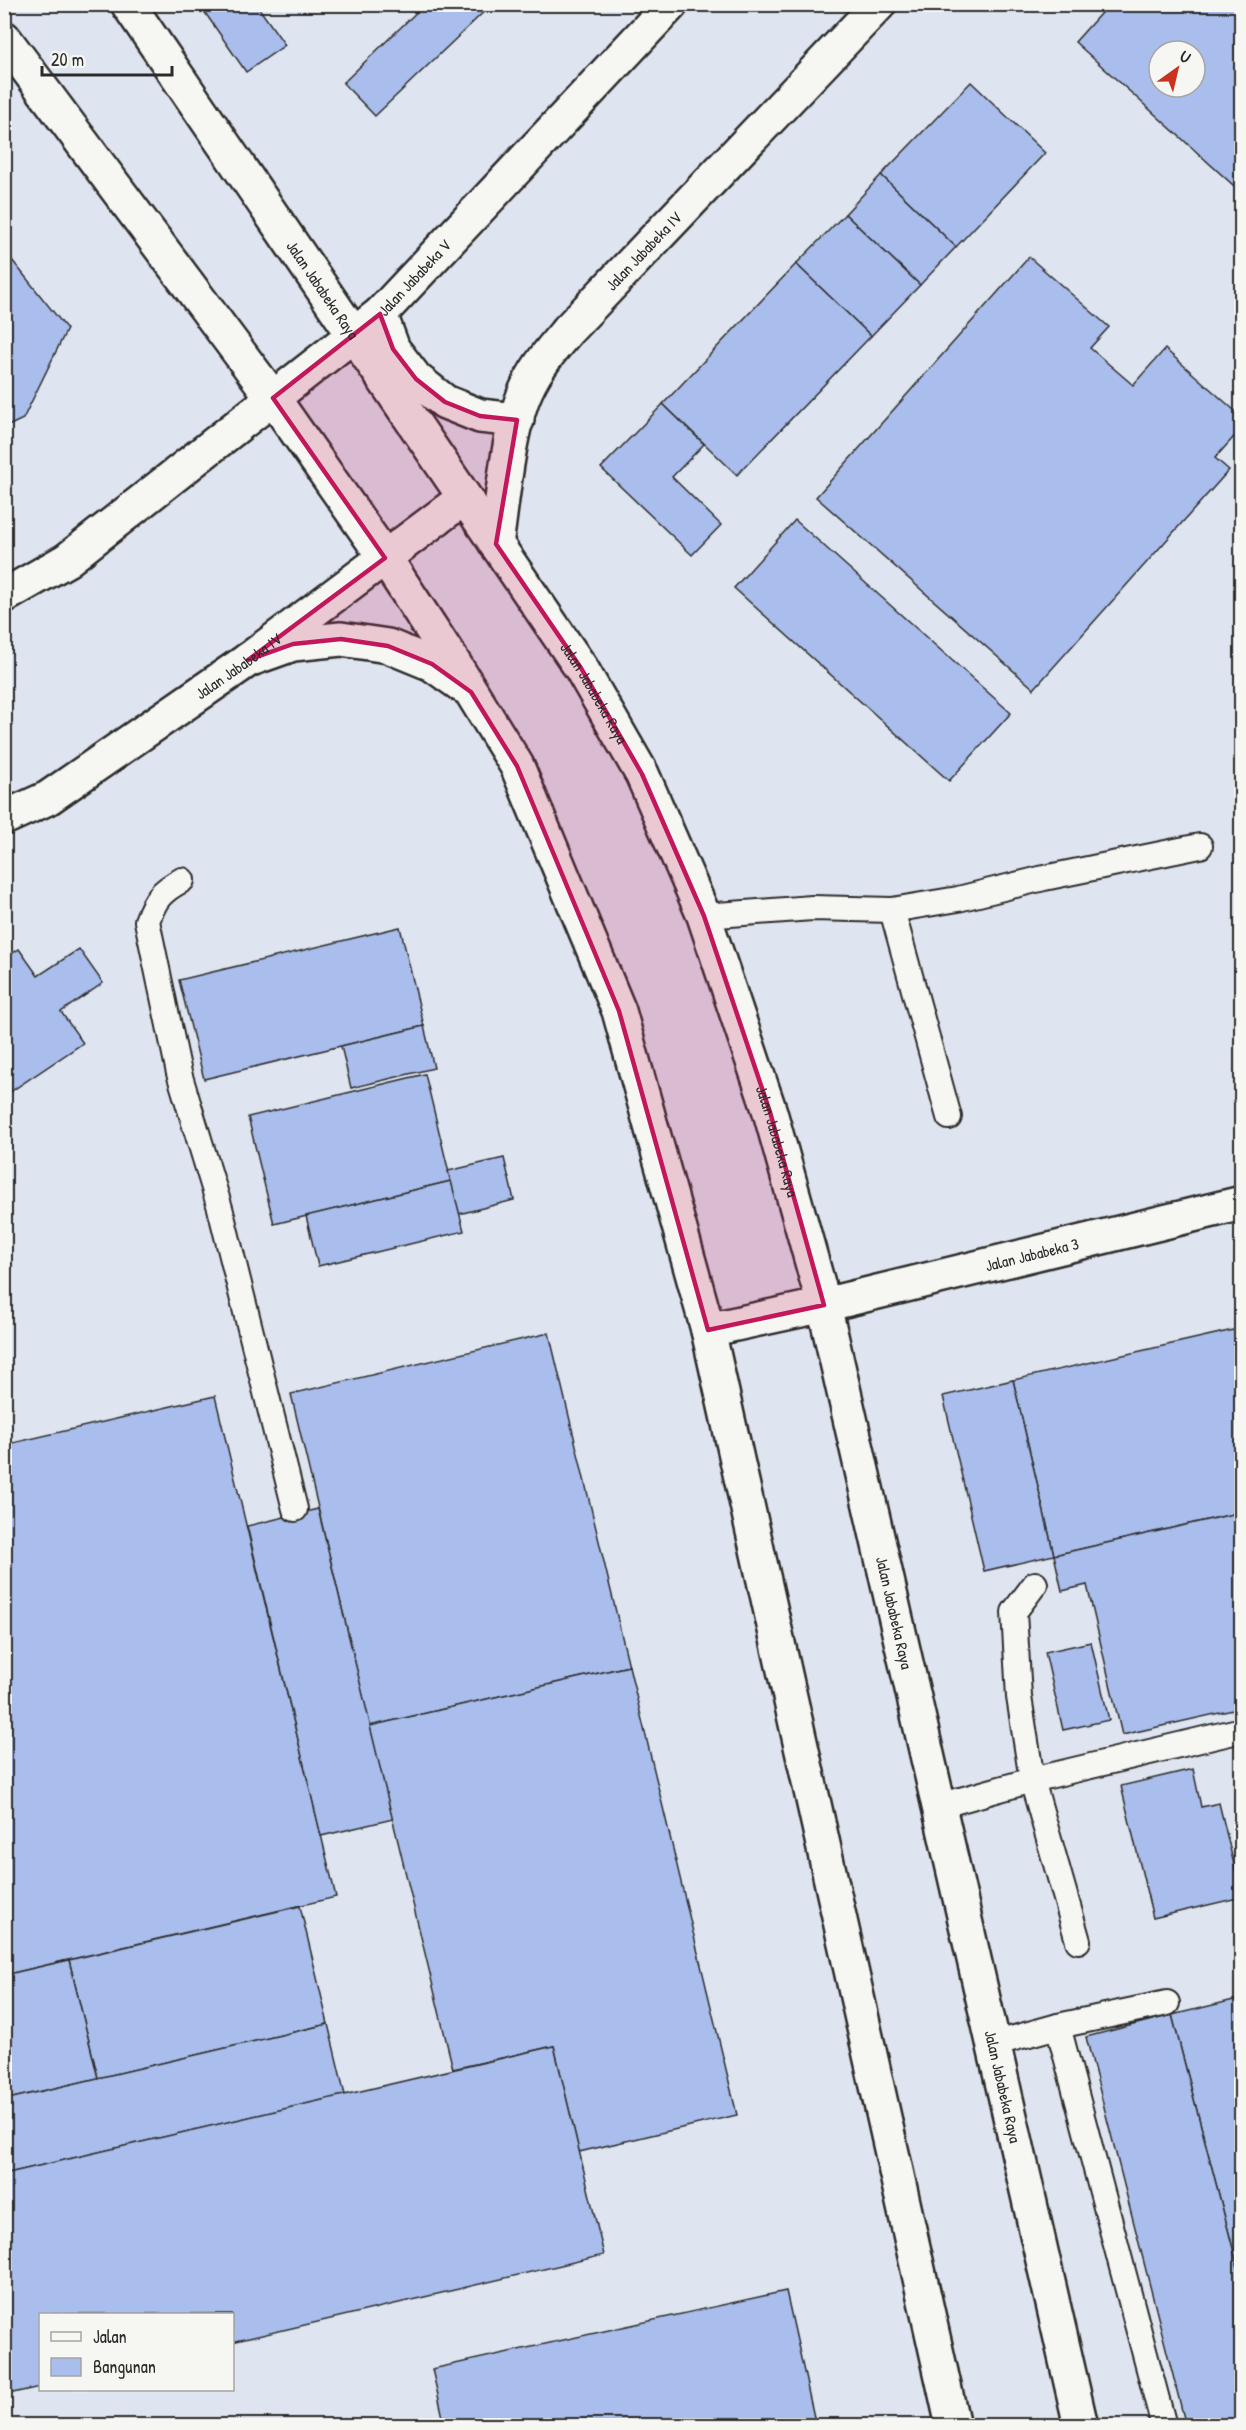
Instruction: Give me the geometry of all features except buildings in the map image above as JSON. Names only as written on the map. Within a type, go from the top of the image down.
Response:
[{"type":"main road","name":"Jalan Jababeka Raya","points":[[128,4],[580,668],[642,774],[704,916],[770,1112],[824,1305],[1081,2426]]},
{"type":"main road","name":"Jalan Jababeka V","points":[[4,596],[67,560],[380,314],[671,4]]},
{"type":"main road","name":"Jalan Jababeka IV","points":[[496,544],[517,420],[527,388],[536,371],[568,330],[879,4]]},
{"type":"main road","points":[[4,38],[273,398],[385,558],[518,766],[619,1011],[708,1330],[953,2426]]},
{"type":"main road","points":[[380,314],[393,349],[416,379],[445,402],[480,416],[517,420]]},
{"type":"main road","name":"Jalan Jababeka IV","points":[[4,818],[48,798],[248,660],[464,498]]},
{"type":"main road","points":[[248,660],[293,644],[340,639],[388,646],[432,664],[471,692]]},
{"type":"main road","name":"Jalan Jababeka 3","points":[[708,1330],[824,1305],[1242,1203]]},
{"type":"lane","points":[[704,916],[812,908],[892,910],[958,900],[1044,878],[1200,846]]},
{"type":"lane","points":[[182,880],[168,887],[154,901],[147,921],[179,1072],[220,1208],[295,1509]]},
{"type":"lane","points":[[892,910],[949,1118]]},
{"type":"lane","points":[[1035,1584],[1014,1612],[1018,1697],[1032,1780],[1078,1941]]},
{"type":"lane","points":[[939,1806],[1032,1780],[1242,1730]]},
{"type":"lane","points":[[993,2044],[1058,2026],[1167,2003]]},
{"type":"lane","points":[[1058,2026],[1164,2426]]},
{"type":"highlighted area","points":[[380,314],[393,349],[416,379],[445,402],[480,416],[517,420],[496,544],[581,668],[642,774],[704,916],[770,1112],[824,1305],[708,1330],[619,1011],[517,766],[471,692],[432,664],[388,646],[341,639],[293,644],[248,660],[385,558],[273,398]]},
{"type":"shaded area","points":[[5,5],[1241,5],[1241,2425],[5,2426]]}]
